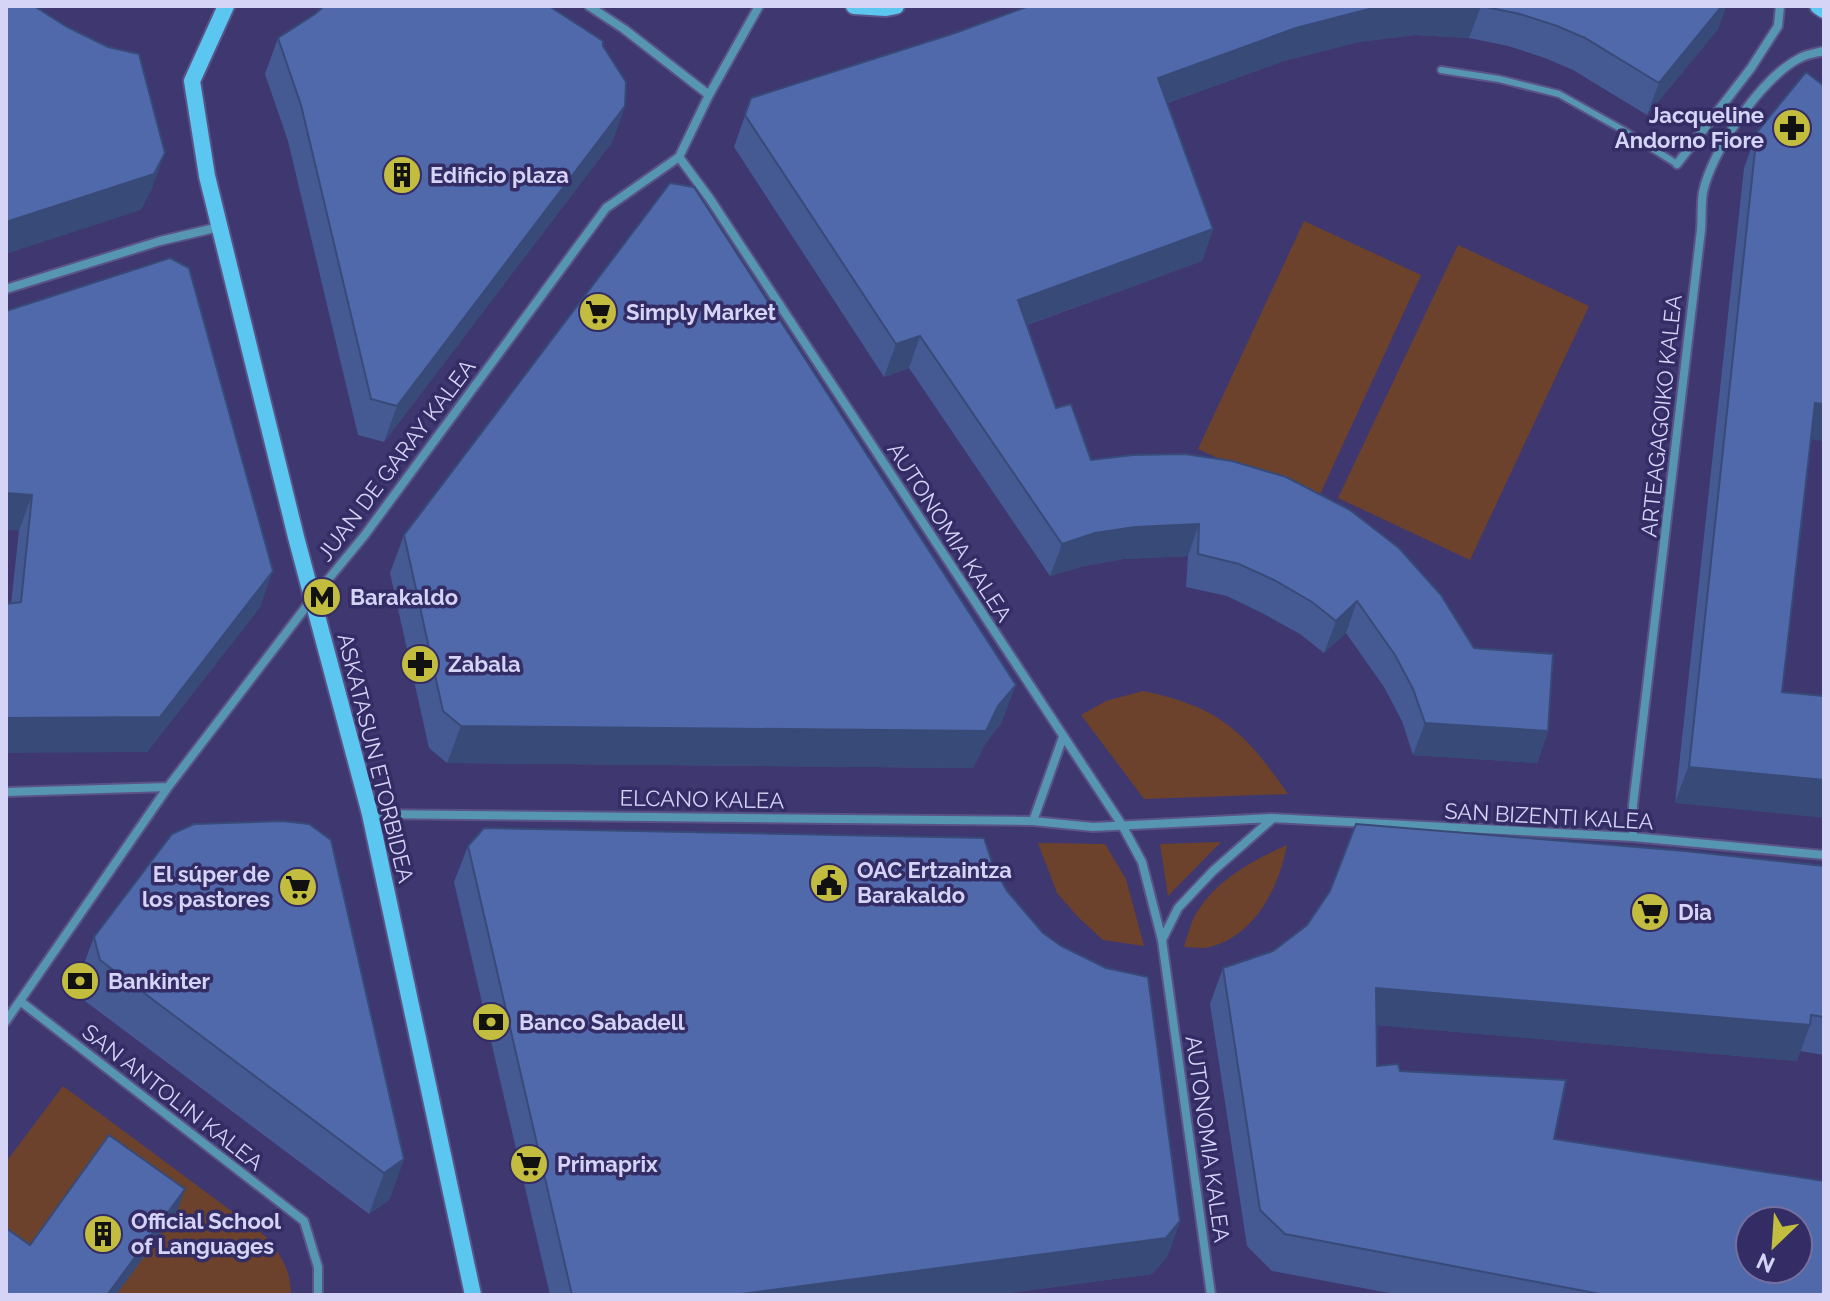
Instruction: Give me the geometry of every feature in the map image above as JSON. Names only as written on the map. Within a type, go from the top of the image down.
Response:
[{"type":"street","name":"ASKATASUN ETORBIDEA","points":[[226,6],[196,71],[192,90],[207,176],[312,599],[370,814],[473,1295]]},
{"type":"street","points":[[589,6],[709,95]]},
{"type":"street","name":"JUAN DE GARAY KALEA","points":[[6,1021],[168,787],[364,536],[606,208],[679,157],[709,95],[759,6]]},
{"type":"street","points":[[854,6],[896,6]]},
{"type":"street","points":[[1677,164],[1758,57],[1778,26],[1780,6]]},
{"type":"street","points":[[1818,6],[1824,10]]},
{"type":"street","name":"ARTEAGAGOIKO KALEA","points":[[1633,837],[1633,805],[1703,192],[1715,160],[1739,118],[1760,91],[1799,58],[1824,51]]},
{"type":"street","name":"AUTONOMIA KALEA","points":[[679,157],[710,199],[1122,825],[1142,862],[1162,940],[1211,1295]]},
{"type":"street","points":[[6,289],[160,241],[219,227]]},
{"type":"street","points":[[1033,821],[1063,737]]},
{"type":"street","points":[[6,792],[168,787]]},
{"type":"street","name":"ELCANO KALEA","points":[[370,814],[1033,821],[1093,827],[1272,818]]},
{"type":"street","points":[[1162,940],[1178,908],[1213,871],[1272,818]]},
{"type":"street","name":"SAN BIZENTI KALEA","points":[[1272,818],[1633,837],[1824,855]]},
{"type":"street","name":"SAN ANTOLIN KALEA","points":[[20,1001],[304,1221],[318,1267],[318,1295]]},
{"type":"lane","points":[[1441,70],[1499,79],[1559,94],[1677,164]]},
{"type":"shaded area","points":[[1304,221],[1421,275],[1316,503],[1198,449]]},
{"type":"shaded area","points":[[1458,245],[1589,306],[1470,560],[1338,498]]},
{"type":"shaded area","points":[[1143,691],[1192,705],[1228,725],[1258,754],[1288,794],[1144,799],[1081,715],[1106,701]]},
{"type":"shaded area","points":[[1221,842],[1168,896],[1160,844]]},
{"type":"shaded area","points":[[1038,843],[1105,844],[1126,879],[1144,946],[1103,940],[1078,917],[1057,893]]},
{"type":"shaded area","points":[[1287,845],[1271,893],[1252,921],[1226,941],[1207,948],[1184,947],[1194,917],[1212,893],[1247,865]]},
{"type":"shaded area","points":[[63,1086],[265,1236],[284,1263],[291,1295],[6,1295],[6,1162]]},
{"type":"building","points":[[6,6],[34,6],[108,47],[139,54],[165,153],[154,174],[6,222]]},
{"type":"building","name":"Edificio plaza","points":[[324,6],[549,6],[603,41],[603,46],[626,82],[625,106],[397,406],[371,399],[301,105],[278,38]]},
{"type":"building","points":[[1029,6],[1400,6],[1369,9],[1296,28],[1158,78],[1213,229],[1018,300],[1056,408],[1071,404],[1091,460],[1185,454],[1232,461],[1286,477],[1350,510],[1399,548],[1441,595],[1474,648],[1553,654],[1548,731],[1425,723],[1413,689],[1395,655],[1357,601],[1336,621],[1312,602],[1274,580],[1239,564],[1198,554],[1199,524],[1135,527],[1095,533],[1062,544],[920,336],[896,344],[745,115],[751,98]]},
{"type":"building","points":[[1481,6],[1722,6],[1659,83],[1585,38],[1520,14]]},
{"type":"building","points":[[1806,72],[1824,86],[1824,404],[1815,403],[1782,692],[1824,696],[1824,780],[1689,767],[1757,132]]},
{"type":"building","points":[[670,183],[694,187],[1016,685],[998,706],[986,731],[461,726],[443,711],[404,535]]},
{"type":"building","points":[[170,258],[189,268],[273,571],[160,717],[6,718],[6,604],[21,602],[32,495],[6,493],[6,311]]},
{"type":"building","points":[[282,821],[309,824],[331,840],[404,1159],[384,1173],[100,960],[94,937],[172,834],[194,824]]},
{"type":"building","points":[[1356,824],[1685,851],[1824,866],[1824,1017],[1811,1015],[1810,1025],[1376,988],[1377,1066],[1398,1064],[1400,1071],[1566,1080],[1554,1139],[1824,1181],[1824,1295],[1605,1295],[1285,1234],[1260,1210],[1223,968],[1273,951],[1307,925],[1330,891]]},
{"type":"building","points":[[484,828],[984,838],[994,868],[1007,891],[1043,933],[1061,946],[1106,968],[1148,977],[1180,1221],[1166,1238],[734,1295],[572,1295],[468,846]]},
{"type":"building","name":"Official School of Languages","points":[[109,1135],[185,1189],[110,1295],[6,1295],[6,1228],[30,1245]]},
{"type":"place","name":"Jacqueline Andorno Fiore","points":[[1792,128]]},
{"type":"place","name":"Edificio plaza","points":[[402,175]]},
{"type":"place","name":"Simply Market","points":[[598,312]]},
{"type":"place","name":"Barakaldo","points":[[322,597]]},
{"type":"place","name":"Zabala","points":[[420,664]]},
{"type":"place","name":"OAC Ertzaintza Barakaldo","points":[[829,883]]},
{"type":"place","name":"El súper de los pastores","points":[[298,887]]},
{"type":"place","name":"Dia","points":[[1650,912]]},
{"type":"place","name":"Bankinter","points":[[80,981]]},
{"type":"place","name":"Banco Sabadell","points":[[491,1022]]},
{"type":"place","name":"Primaprix","points":[[529,1164]]},
{"type":"place","name":"Official School of Languages","points":[[103,1234]]}]
